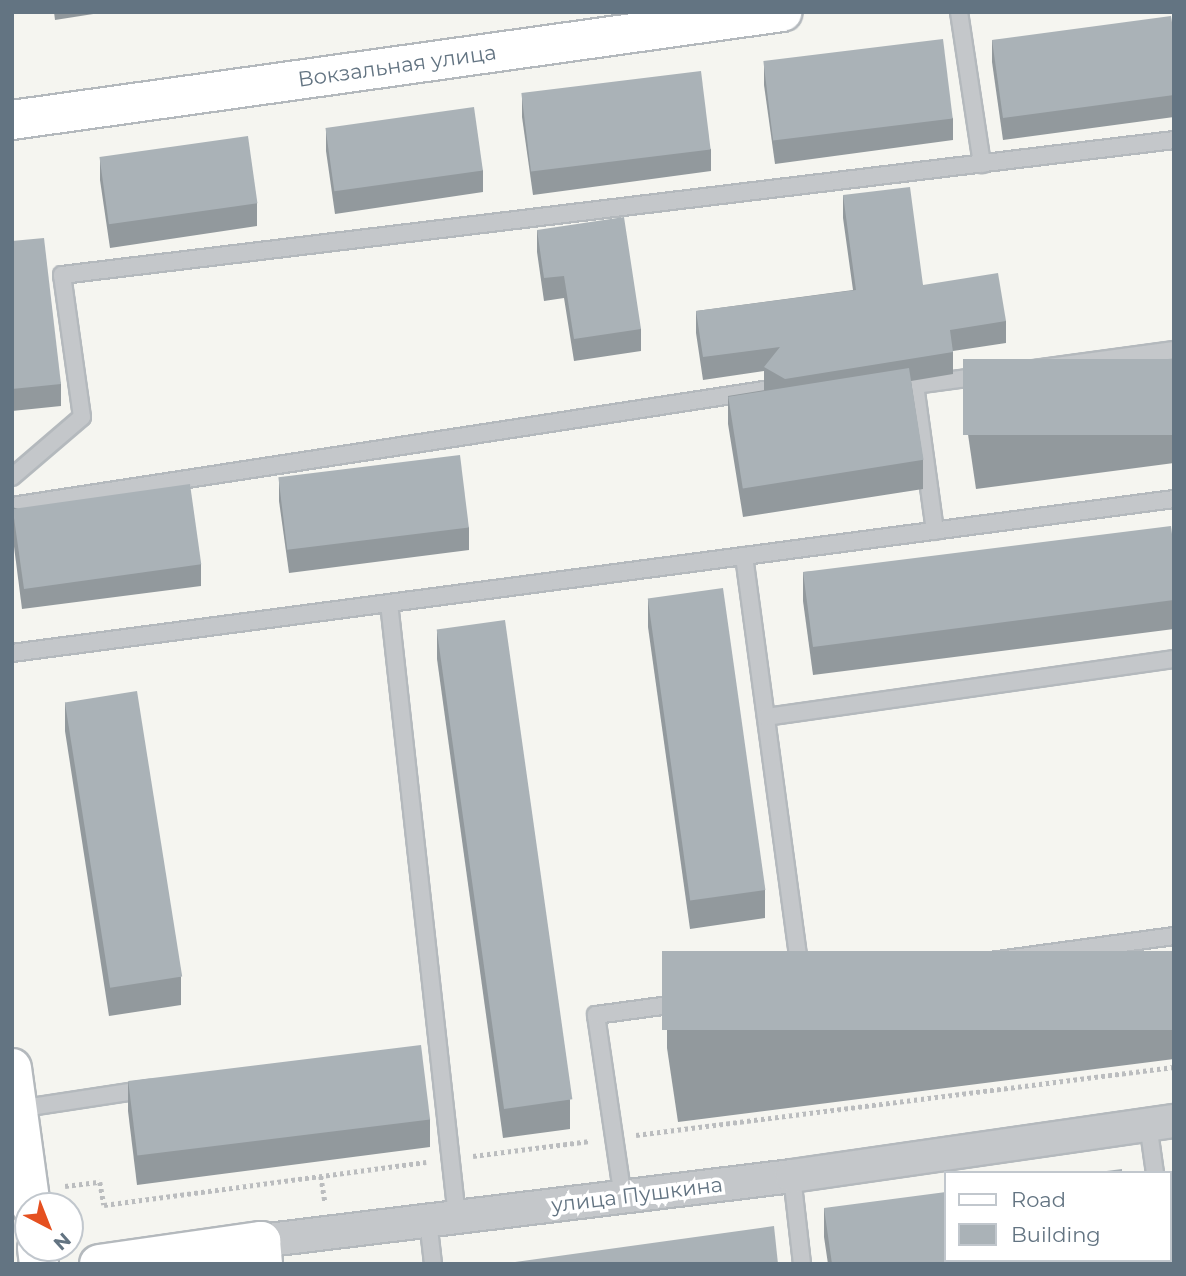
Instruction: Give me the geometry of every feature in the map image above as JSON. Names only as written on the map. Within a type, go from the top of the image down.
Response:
[{"type":"main road","name":"Вокзальная улица","points":[[12,120],[782,12]]},
{"type":"main road","points":[[12,1068],[18,1109],[41,1192]]},
{"type":"main road","name":"улица Пушкина","points":[[99,1264],[262,1252]]},
{"type":"street","name":"улица Пушкина","points":[[262,1252],[442,1218],[792,1176],[1161,1123]]},
{"type":"lane","points":[[959,12],[982,164]]},
{"type":"lane","points":[[12,477],[82,417],[62,275],[1174,140]]},
{"type":"lane","points":[[935,531],[915,385],[1174,349]]},
{"type":"lane","points":[[12,506],[764,390]]},
{"type":"lane","points":[[12,653],[1174,499]]},
{"type":"lane","points":[[744,556],[802,987]]},
{"type":"lane","points":[[389,603],[428,1045],[450,1158],[433,1264]]},
{"type":"lane","points":[[766,717],[1174,659]]},
{"type":"lane","points":[[623,1198],[596,1015],[1174,936]]},
{"type":"lane","points":[[18,1109],[166,1086]]},
{"type":"lane","points":[[1155,1171],[1161,1123]]},
{"type":"lane","points":[[792,1176],[802,1264]]},
{"type":"path","points":[[61,1192],[100,1182],[104,1205],[450,1158],[1174,1068]]},
{"type":"path","points":[[321,1175],[326,1214]]},
{"type":"building","points":[[1171,16],[1174,35],[1174,95],[1003,118],[992,40]]},
{"type":"building","points":[[943,39],[953,118],[773,140],[763,61]]},
{"type":"building","points":[[701,71],[711,149],[531,171],[521,93]]},
{"type":"building","points":[[474,107],[483,170],[334,191],[325,128]]},
{"type":"building","points":[[248,136],[257,203],[109,224],[99,157]]},
{"type":"building","points":[[910,187],[923,285],[998,273],[1006,321],[950,330],[953,352],[785,379],[764,367],[780,347],[703,357],[696,311],[856,290],[843,195]]},
{"type":"building","points":[[624,217],[641,329],[574,339],[564,276],[544,278],[537,230]]},
{"type":"building","points":[[44,238],[61,384],[12,389],[12,241]]},
{"type":"building","points":[[963,359],[1174,359],[1174,435],[963,435]]},
{"type":"building","points":[[909,368],[924,460],[743,488],[728,397]]},
{"type":"building","points":[[460,455],[469,527],[287,550],[278,477]]},
{"type":"building","points":[[190,484],[201,564],[24,589],[13,509]]},
{"type":"building","points":[[1171,526],[1174,600],[813,647],[803,572]]},
{"type":"building","points":[[723,588],[765,890],[690,901],[648,599]]},
{"type":"building","points":[[505,620],[572,1099],[504,1109],[437,630]]},
{"type":"building","points":[[137,691],[182,976],[110,988],[65,702]]},
{"type":"building","points":[[662,951],[1174,951],[1174,1030],[662,1030]]},
{"type":"building","points":[[421,1045],[430,1119],[137,1155],[128,1081]]},
{"type":"building","points":[[944,1192],[944,1262],[1080,1262],[832,1264],[824,1208]]},
{"type":"building","points":[[774,1226],[778,1264],[500,1264]]}]
